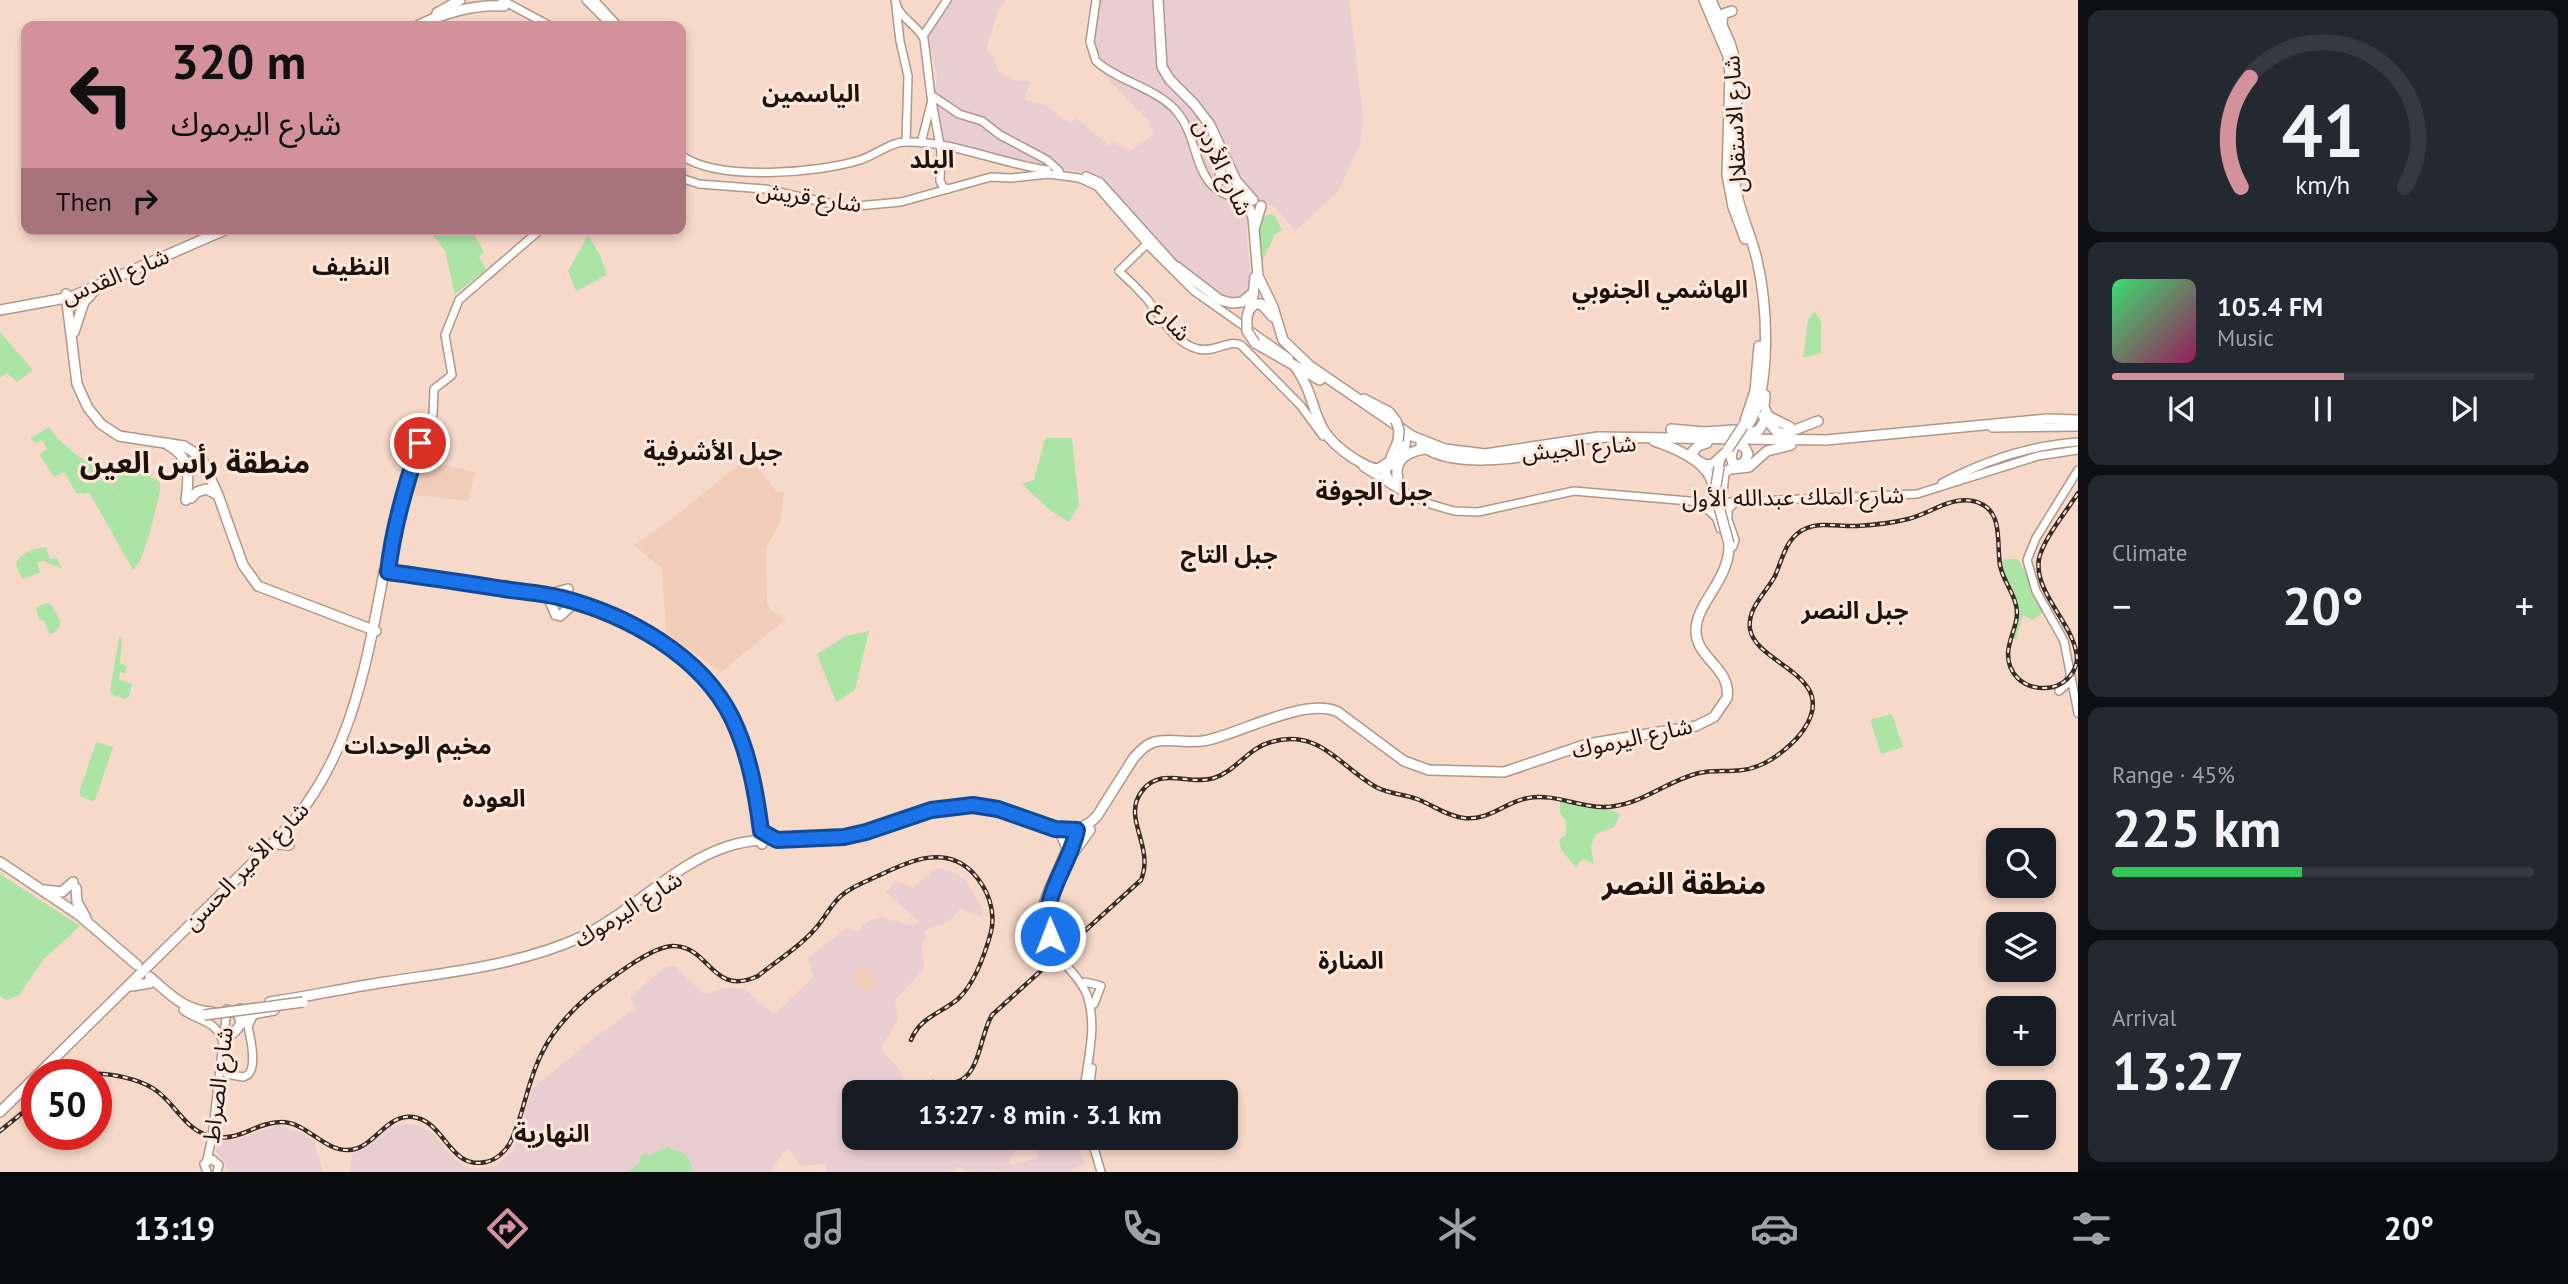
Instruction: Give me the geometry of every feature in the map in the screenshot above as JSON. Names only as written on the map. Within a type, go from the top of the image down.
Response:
[{"type":"highway","points":[[420,21],[460,0]]},
{"type":"highway","name":"شارع الأردن","points":[[1156,0],[1156,64],[1160,75],[1201,118],[1221,164],[1251,220],[1254,292],[1248,313],[1247,331],[1255,343],[1315,376]]},
{"type":"highway","name":"شارع الأردن","points":[[1156,0],[1164,73],[1207,121],[1239,196],[1253,217],[1258,276],[1273,307],[1285,343],[1310,366]]},
{"type":"highway","name":"شارع الاستقلال","points":[[1704,0],[1728,56],[1728,187],[1754,263],[1758,304],[1759,350],[1756,384],[1749,415],[1733,451]]},
{"type":"highway","name":"شارع الاستقلال","points":[[1716,0],[1736,67],[1735,185],[1759,269],[1765,329],[1765,367],[1758,405],[1733,451]]},
{"type":"highway","points":[[430,21],[475,4],[503,3]]},
{"type":"highway","points":[[1723,25],[1723,14],[1732,11]]},
{"type":"highway","points":[[1213,185],[1220,179],[1221,164]]},
{"type":"highway","points":[[1232,176],[1262,206],[1255,223]]},
{"type":"highway","name":"شارع القدس","points":[[0,308],[68,296],[205,235]]},
{"type":"highway","name":"شارع القدس","points":[[0,308],[51,302],[100,285],[213,235]]},
{"type":"highway","points":[[1177,267],[1223,301],[1239,303],[1254,292]]},
{"type":"highway","points":[[74,332],[84,302],[100,285]]},
{"type":"highway","points":[[68,296],[75,376],[88,408],[101,424],[113,433],[184,446],[201,457],[245,564],[258,586],[373,627]]},
{"type":"highway","points":[[68,296],[80,380],[89,401],[103,421],[125,433],[195,446],[208,459],[245,564],[254,577],[263,584],[373,627]]},
{"type":"highway","points":[[51,302],[62,305],[69,311]]},
{"type":"highway","points":[[1248,313],[1255,304],[1261,304],[1276,321]]},
{"type":"highway","points":[[1294,365],[1324,433]]},
{"type":"highway","name":"شارع الجيش","points":[[1310,366],[1412,436],[1436,446],[1463,452],[1486,454],[1598,437],[1831,440],[1996,426]]},
{"type":"highway","points":[[1765,367],[1766,413],[1790,429],[1831,440]]},
{"type":"highway","points":[[1315,376],[1401,439],[1423,447]]},
{"type":"highway","points":[[1340,388],[1385,409],[1396,421],[1401,439],[1388,462],[1378,469],[1367,467]]},
{"type":"highway","points":[[1753,418],[1760,414],[1777,432],[1784,434],[1818,420]]},
{"type":"highway","points":[[1766,419],[1759,430],[1733,451],[1709,466],[1695,458],[1693,450],[1706,438],[1734,430],[1733,451],[1730,469],[1745,469],[1767,451],[1792,445]]},
{"type":"highway","points":[[1312,420],[1337,447],[1384,481]]},
{"type":"highway","points":[[1733,451],[1818,420]]},
{"type":"highway","points":[[1818,420],[1815,428],[1818,433],[1831,440]]},
{"type":"highway","name":"شارع الجيش","points":[[1733,451],[1878,441],[1996,426],[2020,420],[2078,421]]},
{"type":"highway","points":[[1657,439],[1665,435],[1667,428]]},
{"type":"highway","name":"شارع الجيش","points":[[1423,447],[1450,457],[1475,459],[1552,452],[1572,445],[1674,438],[1671,429],[1706,438]]},
{"type":"highway","points":[[1657,439],[1683,453],[1708,474],[1731,547]]},
{"type":"highway","points":[[163,443],[178,452],[188,465],[188,499],[206,489],[218,495]]},
{"type":"highway","points":[[1400,486],[1396,472],[1402,458],[1423,447]]},
{"type":"highway","points":[[1722,518],[1717,499],[1733,451]]},
{"type":"highway","points":[[1717,499],[1733,451]]},
{"type":"highway","name":"شارع اليرموك","points":[[682,873],[714,856],[760,839],[844,837],[931,810],[973,805],[998,809],[1071,833],[1090,824],[1097,816],[1133,759],[1145,746],[1156,741],[1206,741],[1306,708],[1327,708],[1338,712],[1404,761],[1429,770],[1504,772],[1587,744],[1606,744],[1706,726],[1723,713],[1731,701],[1732,688],[1729,678],[1704,646],[1699,630],[1703,617],[1728,573],[1732,556],[1715,492],[1733,451]]},
{"type":"highway","points":[[1388,462],[1387,477],[1400,486]]},
{"type":"highway","name":"شارع اليرموك","points":[[1606,744],[1696,726],[1712,719],[1726,704],[1727,683],[1699,644],[1696,630],[1699,617],[1727,565],[1731,547]]},
{"type":"highway","points":[[387,575],[548,597],[573,603],[617,619],[680,655],[710,684],[731,715],[755,791],[760,839]]},
{"type":"highway","name":"شارع الأمير الحسن","points":[[153,962],[278,844],[289,845],[288,834],[309,809],[342,750],[368,666],[373,627],[387,575]]},
{"type":"highway","points":[[548,597],[570,590],[573,603]]},
{"type":"highway","points":[[548,597],[558,616],[573,603]]},
{"type":"highway","points":[[573,603],[647,638],[674,655],[714,696],[733,726],[760,839]]},
{"type":"highway","name":"شارع الأمير الحسن","points":[[0,1114],[309,804],[344,738],[368,666]]},
{"type":"highway","points":[[1066,863],[1102,816],[1138,760],[1151,749],[1161,746],[1194,748],[1212,745],[1309,711],[1324,711],[1336,715],[1400,763],[1421,773],[1484,778],[1522,771],[1588,752],[1606,744]]},
{"type":"highway","name":"شارع اليرموك","points":[[151,979],[189,1007],[209,1012],[303,1002],[518,963],[577,941],[717,850],[760,839],[851,840],[931,815],[970,810],[991,812],[1071,833]]},
{"type":"highway","points":[[1067,848],[1071,833],[1090,830]]},
{"type":"highway","points":[[0,865],[77,919],[134,965]]},
{"type":"highway","points":[[0,865],[89,923],[134,965]]},
{"type":"highway","points":[[38,888],[62,892],[75,885],[77,902],[89,923]]},
{"type":"highway","name":"شارع اليرموك","points":[[187,1011],[209,1015],[484,966],[577,941]]},
{"type":"highway","points":[[134,965],[153,962],[151,979]]},
{"type":"highway","points":[[134,965],[130,985],[151,979]]},
{"type":"highway","points":[[151,979],[187,1011]]},
{"type":"highway","name":"شارع الأمير الحسن","points":[[57,1059],[130,985]]},
{"type":"highway","points":[[223,1048],[229,1035],[244,1025],[253,1014],[320,999]]},
{"type":"highway","points":[[233,1010],[244,1025]]},
{"type":"highway","name":"شارع الأمير الحسن","points":[[0,1114],[21,1095]]},
{"type":"main road","points":[[495,0],[540,21]]},
{"type":"main road","points":[[586,0],[607,21]]},
{"type":"main road","points":[[593,0],[613,21]]},
{"type":"main road","points":[[923,34],[947,0]]},
{"type":"main road","points":[[1096,0],[1090,42],[1095,59],[1174,108],[1189,132],[1202,172],[1213,185],[1239,196]]},
{"type":"main road","points":[[896,2],[923,34],[941,146],[940,181],[943,187],[948,189]]},
{"type":"main road","points":[[896,2],[900,41],[908,78],[906,142]]},
{"type":"main road","points":[[503,3],[533,21]]},
{"type":"main road","points":[[921,143],[933,99]]},
{"type":"main road","points":[[933,99],[956,112],[982,121],[1000,135],[1047,160],[1059,171]]},
{"type":"main road","points":[[686,157],[700,164],[777,174],[861,160],[899,142],[906,142],[950,148],[1028,171],[1079,178],[1094,184],[1180,278],[1213,306],[1315,376]]},
{"type":"main road","points":[[942,162],[950,148]]},
{"type":"main road","points":[[1017,166],[1021,172],[1018,177]]},
{"type":"main road","points":[[1028,171],[1059,171],[1098,180],[1147,243]]},
{"type":"main road","name":"شارع قريش","points":[[686,180],[699,184],[765,189],[846,207],[901,202],[988,177],[1018,177],[1028,171]]},
{"type":"main road","name":"شارع الأمير الحسن","points":[[387,575],[402,496],[432,414],[434,390],[452,375],[446,335],[459,300],[534,235]]},
{"type":"main road","points":[[1147,243],[1121,268],[1186,342],[1200,349],[1215,349],[1233,342],[1248,348],[1303,402],[1307,398],[1305,386]]},
{"type":"main road","name":"شارع الجيش","points":[[1147,243],[1214,301],[1310,366]]},
{"type":"main road","name":"شارع الملك عبدالله الأول","points":[[1233,342],[1272,375],[1335,448],[1384,481],[1430,504],[1464,512],[1489,511],[1574,491],[1653,498],[1717,499],[1917,494],[1998,459],[2049,445],[2078,449]]},
{"type":"main road","points":[[1996,426],[2078,421]]},
{"type":"main road","points":[[2077,704],[2062,693],[2069,682],[2072,669],[2064,641],[2036,591],[2027,560],[2036,538],[2078,470]]},
{"type":"main road","points":[[2078,476],[2038,540],[2030,562],[2040,592],[2065,639],[2078,713]]},
{"type":"main road","name":"شارع الملك عبدالله الأول","points":[[1400,486],[1437,504],[1477,509],[1573,488],[1717,499]]},
{"type":"main road","points":[[1632,500],[1653,498]]},
{"type":"main road","points":[[1071,833],[1066,863],[1048,906],[1046,923],[1053,943],[1085,982],[1094,1004],[1096,1036],[1088,1080]]},
{"type":"main road","points":[[1067,848],[1043,905],[1042,923],[1052,948],[1081,983],[1090,1004],[1092,1033],[1087,1080]]},
{"type":"main road","points":[[1085,982],[1099,986],[1094,1004]]},
{"type":"main road","name":"شارع الصراط","points":[[211,1160],[223,1048],[233,1010]]},
{"type":"main road","points":[[187,1011],[216,1027],[221,1034],[223,1048]]},
{"type":"main road","points":[[221,1066],[226,1073],[239,1077],[248,1074],[252,1066],[249,1035],[244,1025]]},
{"type":"main road","points":[[223,1048],[232,1035],[249,1035]]},
{"type":"main road","name":"شارع الصراط","points":[[211,1160],[222,1085],[226,1080],[239,1077]]},
{"type":"main road","points":[[1097,1150],[1103,1172]]},
{"type":"main road","points":[[207,1172],[204,1167],[211,1160],[219,1165],[217,1172]]},
{"type":"shaded area","points":[[950,0],[1006,0],[998,10],[986,50],[992,55],[999,72],[1011,80],[1030,81],[1024,100],[1043,104],[1070,123],[1076,118],[1109,146],[1113,142],[1129,152],[1154,134],[1149,121],[1100,71],[1102,65],[1093,54],[1096,0],[1349,0],[1363,118],[1360,144],[1338,191],[1296,231],[1274,206],[1265,204],[1246,228],[1250,276],[1248,292],[1240,300],[1228,301],[1175,262],[1100,178],[1075,171],[1021,164],[941,145],[935,95],[937,76],[928,38],[929,32]]},
{"type":"shaded area","points":[[750,458],[777,492],[784,492],[781,521],[766,548],[767,603],[771,610],[786,619],[721,672],[666,633],[662,568],[634,545],[670,520]]},
{"type":"shaded area","points":[[415,459],[475,472],[468,501],[404,494]]},
{"type":"shaded area","points":[[939,868],[956,873],[966,881],[983,909],[981,917],[961,908],[948,922],[925,930],[926,938],[921,941],[924,969],[895,1000],[898,1020],[880,1049],[900,1070],[904,1080],[842,1080],[842,1150],[1016,1150],[1008,1165],[1037,1159],[1036,1150],[1080,1150],[1085,1164],[1072,1169],[1072,1172],[998,1172],[992,1169],[991,1172],[971,1172],[958,1167],[950,1172],[828,1172],[824,1164],[802,1166],[788,1148],[771,1169],[773,1172],[351,1172],[352,1154],[363,1149],[389,1128],[404,1124],[416,1125],[433,1133],[450,1155],[465,1167],[479,1169],[496,1166],[513,1151],[532,1089],[635,1008],[630,996],[666,967],[675,966],[705,995],[726,987],[745,989],[774,1015],[813,977],[808,958],[847,927],[857,932],[867,922],[881,917],[912,926],[919,922],[886,892],[896,881],[913,888]]},
{"type":"shaded area","points":[[861,965],[878,982],[867,993],[850,977]]},
{"type":"shaded area","points":[[838,988],[856,1005],[813,1049],[796,1032]]},
{"type":"shaded area","points":[[629,1013],[649,1036],[615,1062],[598,1037]]},
{"type":"shaded area","points":[[793,1110],[805,1128],[777,1156],[761,1139],[768,1137]]},
{"type":"shaded area","points":[[278,1125],[314,1141],[323,1172],[230,1172],[216,1151],[217,1137],[234,1141]]},
{"type":"green space","points":[[1271,214],[1275,216],[1282,230],[1275,234],[1261,264],[1257,227],[1264,217]]},
{"type":"green space","points":[[433,235],[474,235],[484,252],[479,256],[486,270],[455,294],[445,251]]},
{"type":"green space","points":[[588,235],[601,257],[607,275],[576,291],[568,271]]},
{"type":"green space","points":[[1814,311],[1821,322],[1821,353],[1803,358],[1808,320]]},
{"type":"green space","points":[[0,332],[33,370],[17,382],[7,373],[0,378]]},
{"type":"green space","points":[[49,427],[76,455],[100,469],[120,500],[102,470],[96,465],[146,474],[160,483],[146,545],[133,570],[89,492],[76,493],[64,472],[54,477],[39,454],[47,449],[42,440],[36,443],[30,438]]},
{"type":"green space","points":[[1045,438],[1072,438],[1079,505],[1069,522],[1051,511],[1022,484],[1034,480]]},
{"type":"green space","points":[[46,547],[50,559],[57,558],[62,569],[44,561],[37,562],[40,573],[22,579],[16,565],[20,557],[32,550]]},
{"type":"green space","points":[[2018,559],[2045,611],[2033,620],[2023,615],[2016,640],[2012,638],[2016,608],[2001,566],[2001,561]]},
{"type":"green space","points":[[48,603],[61,622],[52,634],[44,621],[39,619],[36,607]]},
{"type":"green space","points":[[869,631],[855,690],[836,702],[817,654],[846,636]]},
{"type":"green space","points":[[119,637],[122,638],[120,663],[127,666],[125,673],[120,672],[119,679],[132,684],[129,696],[125,699],[113,695],[110,691]]},
{"type":"green space","points":[[1892,714],[1903,747],[1881,754],[1870,720]]},
{"type":"green space","points":[[96,742],[113,747],[93,801],[80,796],[80,790]]},
{"type":"green space","points":[[1560,801],[1608,809],[1620,814],[1614,827],[1595,835],[1591,848],[1594,864],[1583,859],[1575,867],[1561,849],[1559,839],[1566,835],[1566,821],[1560,813]]},
{"type":"green space","points":[[0,874],[80,926],[44,959],[19,995],[6,1000],[0,996]]},
{"type":"green space","points":[[669,1146],[686,1156],[693,1172],[628,1172],[640,1162],[640,1157],[646,1152],[649,1156]]},
{"type":"railway","points":[[961,1080],[975,1063],[992,1015],[1141,880],[1144,856],[1135,812],[1142,791],[1150,784],[1167,778],[1214,778],[1263,745],[1288,739],[1303,740],[1328,752],[1376,787],[1417,799],[1451,815],[1473,818],[1520,800],[1537,797],[1594,806],[1616,806],[1699,773],[1743,770],[1758,766],[1795,740],[1804,729],[1812,711],[1812,696],[1804,683],[1766,652],[1750,629],[1754,607],[1775,576],[1794,536],[1813,526],[1857,526],[1896,522],[1965,500],[1983,505],[1995,518],[2000,565],[2016,607],[2017,618],[2008,649],[2011,668],[2018,678],[2028,685],[2052,687],[2063,683],[2072,674],[2077,661],[2071,636],[2043,585],[2039,559],[2050,534],[2078,493]]},
{"type":"railway","points":[[112,1076],[148,1085],[162,1095],[196,1130],[215,1137],[224,1138],[281,1122],[299,1127],[331,1146],[349,1150],[366,1144],[395,1121],[403,1117],[413,1117],[424,1120],[433,1127],[463,1159],[474,1163],[486,1162],[500,1155],[510,1143],[537,1064],[558,1028],[593,992],[632,963],[666,947],[675,946],[697,954],[721,976],[743,981],[758,976],[795,948],[819,925],[838,899],[851,889],[915,861],[939,857],[951,859],[973,873],[983,886],[990,901],[991,932],[986,950],[964,993],[925,1021],[911,1040]]},
{"type":"railway","points":[[0,1131],[21,1114]]},
{"type":"district","name":"الياسمين","points":[[811,94]]},
{"type":"district","name":"البلد","points":[[932,160]]},
{"type":"district","name":"النظيف","points":[[351,267]]},
{"type":"district","name":"الهاشمي الجنوبي","points":[[1660,290]]},
{"type":"district","name":"جبل الأشرفية","points":[[713,452]]},
{"type":"district","name":"منطقة رأس العين","points":[[195,463]]},
{"type":"district","name":"جبل الجوفة","points":[[1374,492]]},
{"type":"district","name":"جبل التاج","points":[[1229,555]]},
{"type":"district","name":"جبل النصر","points":[[1855,611]]},
{"type":"district","name":"مخيم الوحدات","points":[[418,746]]},
{"type":"district","name":"العوده","points":[[494,799]]},
{"type":"district","name":"منطقة النصر","points":[[1684,884]]},
{"type":"district","name":"المنارة","points":[[1351,961]]},
{"type":"district","name":"النهارية","points":[[552,1134]]},
{"type":"route","points":[[420,443],[402,496],[388,559],[388,572],[563,598],[617,619],[673,650],[710,684],[731,715],[748,762],[761,831],[766,836],[777,840],[844,837],[931,810],[973,805],[998,809],[1055,829],[1077,830],[1048,906],[1046,923],[1050,936]]}]
